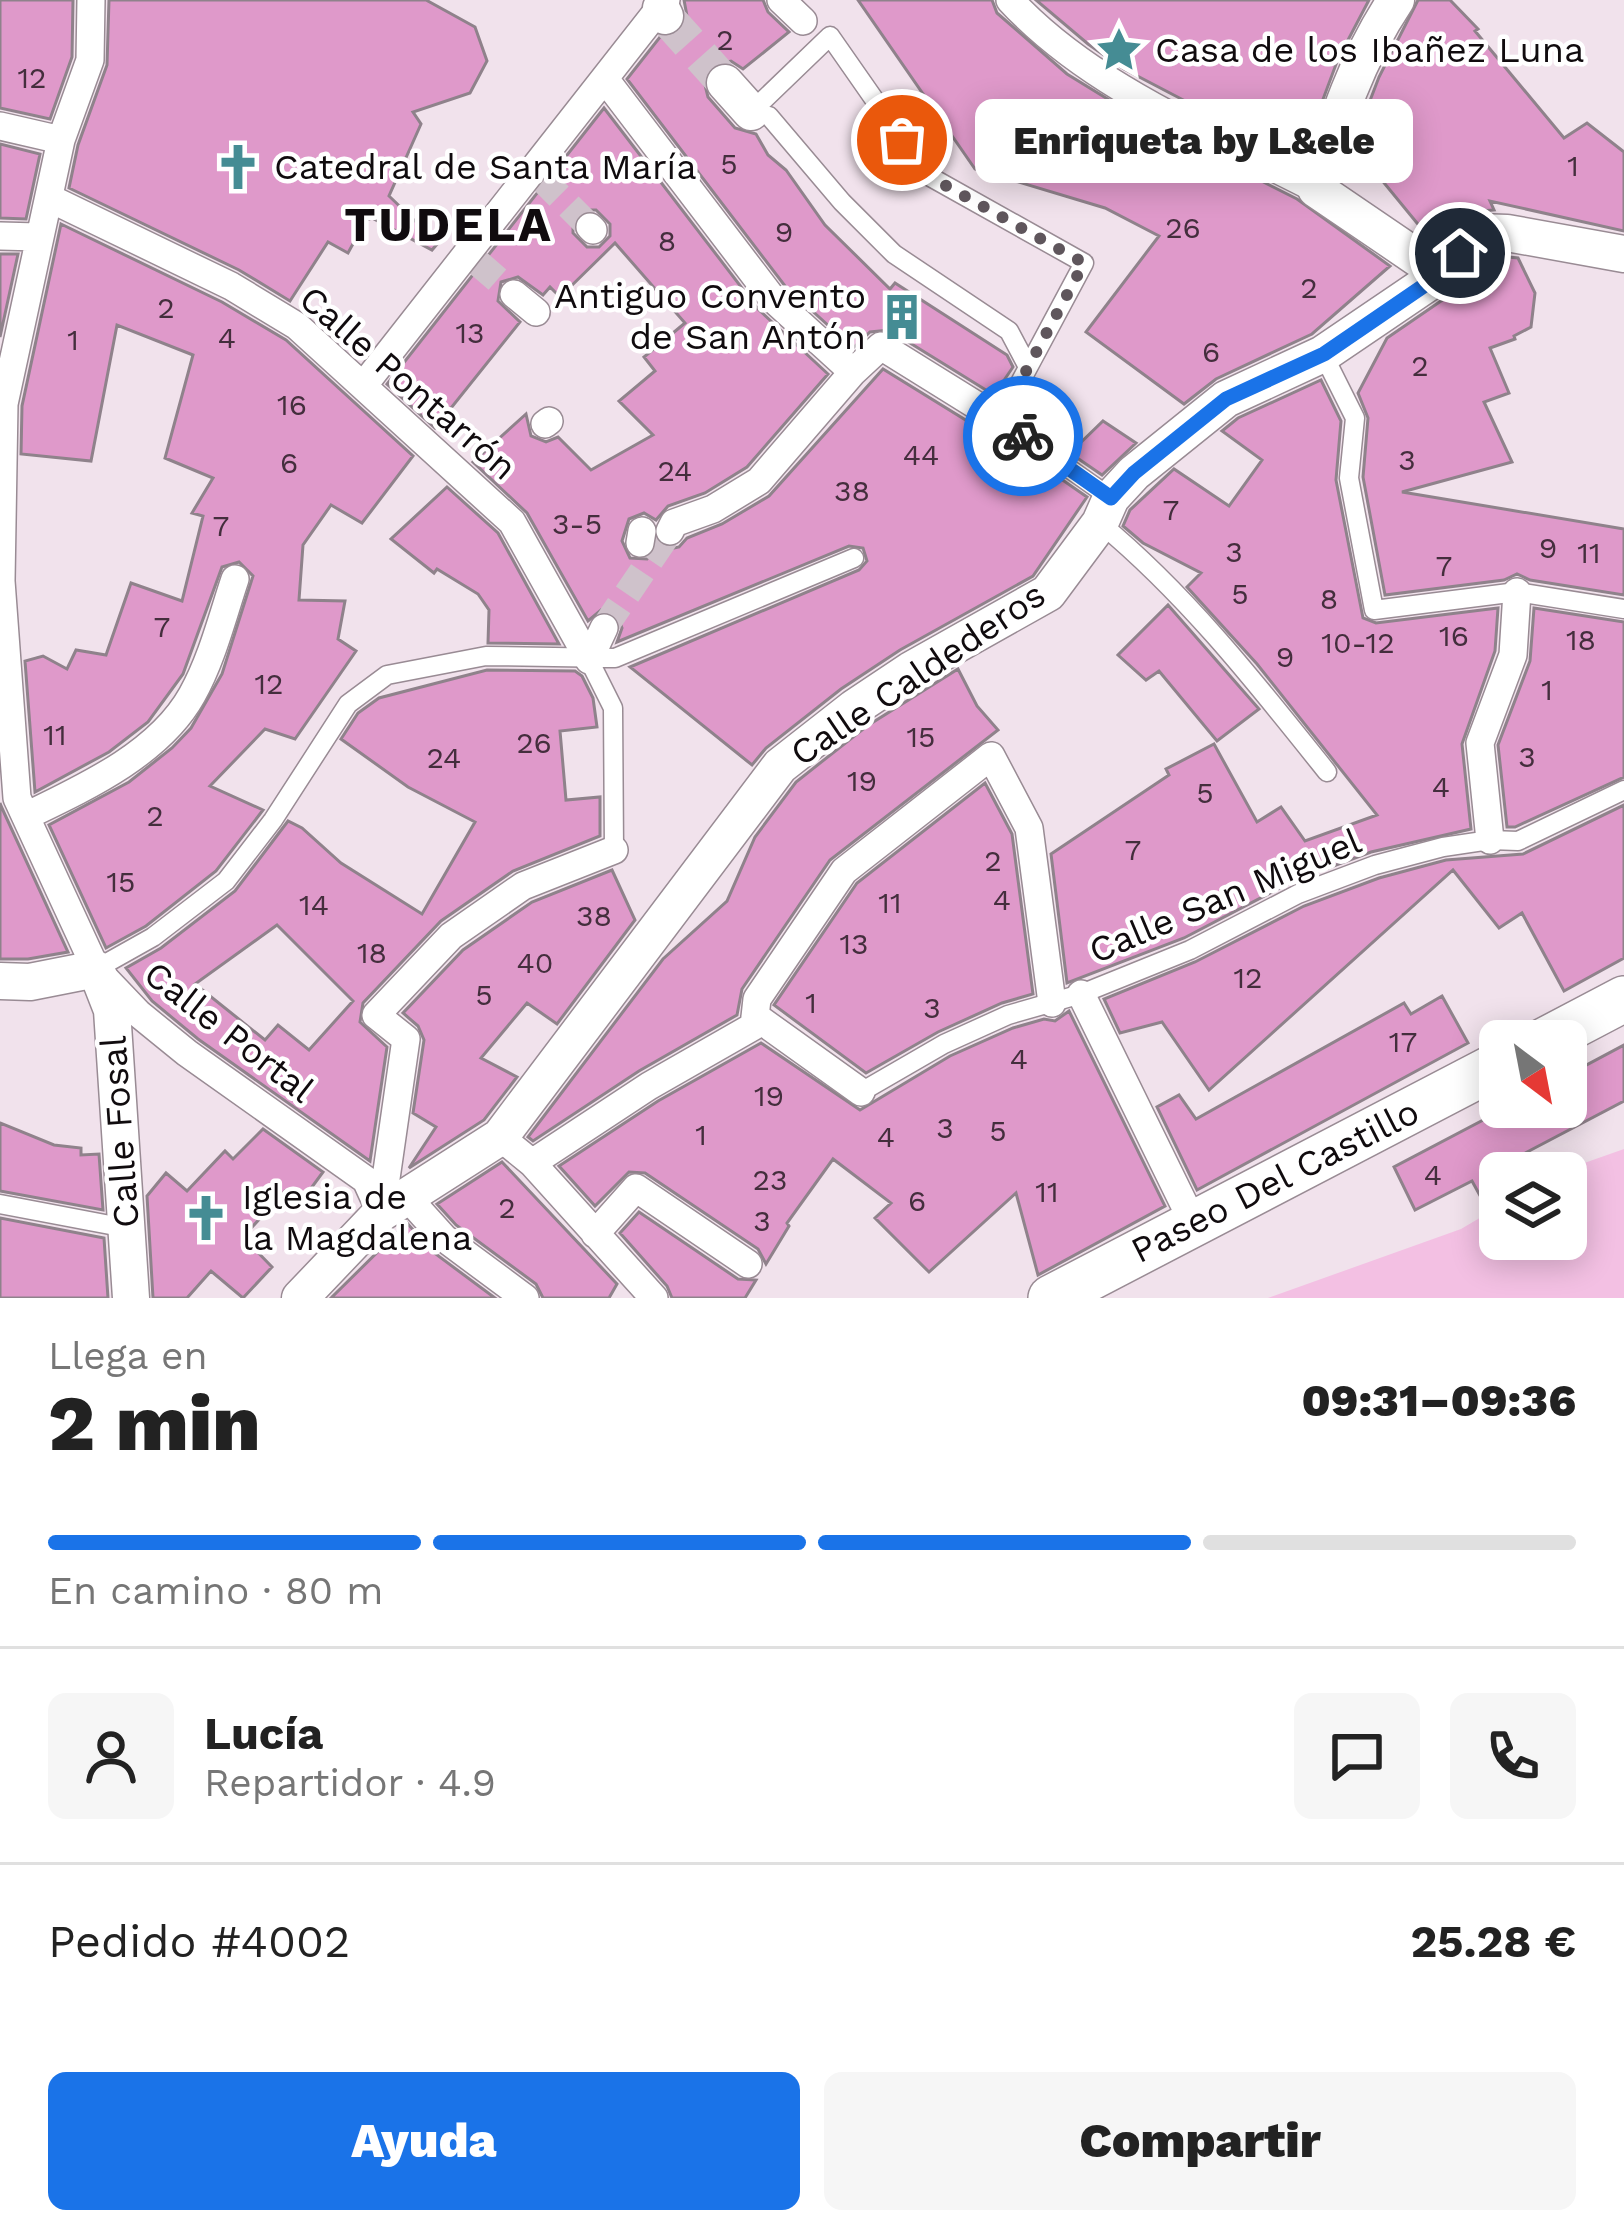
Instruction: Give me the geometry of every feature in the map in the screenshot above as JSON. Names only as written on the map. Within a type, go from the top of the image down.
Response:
[{"type":"street","name":"Calle Portal","points":[[91,0],[90,60],[61,140],[4,404],[0,581],[8,752],[17,798],[96,969],[139,1014],[187,1053],[394,1205]]},
{"type":"street","points":[[781,0],[803,22]]},
{"type":"street","points":[[1010,0],[1038,31],[1138,96],[1316,189],[1441,274]]},
{"type":"street","points":[[1316,189],[1340,106],[1377,28],[1396,0]]},
{"type":"street","points":[[363,386],[472,258],[660,6]]},
{"type":"street","points":[[605,79],[772,298],[854,372]]},
{"type":"street","points":[[725,83],[751,112]]},
{"type":"street","points":[[0,126],[61,140]]},
{"type":"street","name":"Calle Pontarrón","points":[[49,197],[248,296],[296,326],[512,522],[589,661]]},
{"type":"street","name":"Calle Caldederos","points":[[300,1298],[394,1205],[500,1137],[780,766],[911,670],[1048,592],[1134,473],[1226,399],[1324,354],[1441,274],[1478,232],[1624,254]]},
{"type":"street","points":[[0,236],[38,237]]},
{"type":"street","points":[[651,535],[712,509],[759,481],[881,346],[1000,420]]},
{"type":"street","points":[[26,816],[90,785],[147,745],[189,700],[208,663],[236,580]]},
{"type":"street","points":[[1490,840],[1480,743],[1514,655],[1517,592]]},
{"type":"street","points":[[589,661],[604,628]]},
{"type":"street","points":[[532,1163],[649,1086],[754,1026],[757,999],[844,871],[991,756],[1030,828],[1052,1003]]},
{"type":"street","points":[[526,1298],[394,1205],[406,1039],[376,1015],[451,936],[523,886],[614,850]]},
{"type":"street","points":[[0,981],[30,982],[96,969]]},
{"type":"street","name":"Calle Fosal","points":[[96,969],[112,1010],[131,1298]]},
{"type":"street","points":[[1081,994],[1184,1204]]},
{"type":"street","points":[[1584,1020],[1624,999]]},
{"type":"street","points":[[755,1016],[861,1092]]},
{"type":"street","name":"Paseo Del Castillo","points":[[1051,1298],[1479,1075]]},
{"type":"street","points":[[500,1137],[532,1163],[654,1298]]},
{"type":"street","points":[[595,1234],[636,1188],[748,1264]]},
{"type":"lane","points":[[751,112],[830,36],[927,175],[1084,263],[1000,420],[1105,510],[1328,772]]},
{"type":"lane","points":[[751,112],[769,116],[842,202],[894,254],[1009,331],[1027,365]]},
{"type":"lane","points":[[1324,354],[1355,418],[1348,478],[1374,610],[1517,592],[1624,609]]},
{"type":"lane","points":[[96,969],[153,937],[226,881],[273,820],[348,704],[386,675],[486,656],[615,658],[854,558]]},
{"type":"lane","name":"Calle Pontarrón","points":[[589,661],[614,708],[614,850]]},
{"type":"lane","name":"Calle San Miguel","points":[[861,1092],[944,1044],[1008,1015],[1081,994],[1190,950],[1298,894],[1443,847],[1518,841],[1624,790]]},
{"type":"lane","points":[[0,1204],[127,1228]]},
{"type":"shaded area","points":[[1624,1149],[1624,1298],[1268,1298],[1479,1218],[1479,1260],[1587,1260],[1587,1162]]},
{"type":"building","points":[[0,0],[73,0],[72,57],[50,119],[0,108]]},
{"type":"building","name":"Catedral de Santa María","points":[[109,0],[426,0],[475,27],[487,61],[470,93],[413,112],[421,124],[389,196],[438,243],[432,250],[372,218],[366,220],[348,253],[328,242],[290,301],[239,270],[69,188],[78,145],[107,65]]},
{"type":"building","points":[[684,0],[763,0],[768,12],[789,32],[743,69],[731,61],[711,66],[703,77],[708,97],[735,128],[756,134],[825,225],[890,289],[895,283],[1007,355],[1013,367],[994,395],[889,330],[870,332],[853,348],[785,286],[627,79],[660,37],[674,37],[683,29]]},
{"type":"building","points":[[858,0],[992,0],[997,13],[1067,74],[1145,122],[1297,199],[1390,266],[1312,334],[1216,379],[1184,404],[1086,332],[1159,236],[1105,208],[975,169]]},
{"type":"building","points":[[1036,0],[1369,0],[1338,59],[1300,161],[1124,69]]},
{"type":"building","points":[[1418,0],[1450,0],[1564,138],[1587,123],[1624,152],[1624,231],[1490,201],[1494,210],[1468,212],[1437,244],[1456,206],[1426,234],[1353,145],[1379,77]]},
{"type":"building","points":[[604,108],[758,309],[828,374],[747,467],[705,493],[668,506],[656,520],[644,513],[629,519],[622,541],[630,558],[647,559],[658,544],[679,547],[687,538],[769,496],[883,369],[1002,438],[1087,497],[1033,576],[900,650],[841,689],[766,748],[752,765],[630,667],[859,570],[867,561],[863,548],[849,546],[617,642],[622,628],[618,617],[601,610],[588,621],[527,513],[473,462],[526,414],[531,436],[546,442],[558,437],[591,470],[653,435],[619,401],[655,371],[644,357],[685,323],[615,243],[560,297],[550,287],[543,295],[518,277],[501,282],[498,301],[520,322],[435,428],[387,384]],"holes":[[[584,210],[596,210],[610,224],[610,236],[599,247],[587,247],[573,233],[573,221]]]},
{"type":"building","points":[[0,144],[40,154],[26,219],[0,218]]},
{"type":"building","points":[[61,224],[222,302],[286,340],[413,456],[362,523],[331,505],[303,545],[299,600],[345,601],[338,639],[356,651],[295,739],[265,729],[210,786],[263,810],[216,871],[146,926],[106,948],[49,825],[129,782],[191,728],[222,674],[253,576],[239,562],[222,567],[183,674],[148,722],[109,752],[35,792],[25,661],[43,656],[67,669],[76,650],[106,655],[131,583],[182,601],[203,516],[192,513],[213,478],[165,458],[193,355],[117,325],[91,461],[21,454],[22,406]]},
{"type":"building","points":[[0,254],[18,254],[0,337]]},
{"type":"building","points":[[1488,255],[1518,258],[1535,293],[1531,327],[1490,348],[1509,393],[1484,402],[1512,462],[1402,492],[1624,529],[1624,595],[1517,574],[1504,580],[1385,595],[1363,477],[1368,418],[1358,393],[1387,338],[1454,292]]},
{"type":"building","points":[[1321,380],[1341,421],[1336,480],[1363,618],[1376,623],[1498,608],[1495,651],[1462,744],[1471,829],[1371,852],[1293,881],[1184,938],[1067,983],[1051,854],[1169,775],[1166,769],[1214,744],[1257,822],[1281,807],[1305,841],[1377,815],[1257,664],[1187,587],[1201,573],[1143,543],[1123,526],[1130,510],[1174,469],[1229,506],[1262,460],[1222,431],[1238,418]]},
{"type":"building","points":[[1103,421],[1136,443],[1102,475],[1070,453]]},
{"type":"building","points":[[447,487],[498,533],[559,644],[488,643],[489,610],[478,594],[437,569],[434,573],[391,539]]},
{"type":"building","points":[[1168,605],[1259,709],[1217,741],[1159,671],[1146,680],[1118,655]]},
{"type":"building","points":[[1534,608],[1624,622],[1624,777],[1507,827],[1498,745],[1530,661]]},
{"type":"building","points":[[958,669],[977,706],[998,730],[830,860],[742,989],[737,1015],[639,1071],[533,1141],[528,1137],[663,959],[727,901],[755,837],[796,782],[867,726]]},
{"type":"building","points":[[487,670],[575,671],[593,698],[597,727],[560,731],[566,800],[600,797],[600,836],[513,871],[441,921],[363,1003],[360,1022],[387,1047],[370,1161],[198,1039],[152,1001],[126,968],[161,948],[235,891],[288,821],[341,863],[422,914],[475,822],[408,787],[341,739],[358,713],[379,698]],"holes":[[[277,925],[353,1001],[309,1050],[278,1025],[265,1040],[195,984]]]},
{"type":"building","points":[[985,783],[1012,834],[1033,994],[938,1032],[866,1073],[774,1005],[857,883]]},
{"type":"building","points":[[0,803],[68,952],[0,959]]},
{"type":"building","points":[[1624,805],[1624,958],[1564,991],[1522,913],[1499,928],[1453,870],[1209,1090],[1162,1022],[1120,1033],[1104,999],[1195,962],[1304,906],[1379,878],[1446,860],[1523,854]]},
{"type":"building","points":[[612,870],[635,920],[557,1024],[527,1003],[481,1058],[517,1077],[484,1120],[409,1168],[436,1127],[413,1113],[424,1040],[418,1026],[403,1013],[463,950],[532,902]]},
{"type":"building","points":[[1442,996],[1468,1043],[1197,1190],[1157,1107],[1179,1095],[1196,1119],[1404,1003],[1411,1014]]},
{"type":"building","points":[[1069,1011],[1165,1206],[1038,1275],[1016,1193],[929,1272],[875,1218],[891,1203],[833,1159],[787,1223],[766,1264],[758,1249],[645,1173],[629,1172],[595,1206],[559,1166],[658,1101],[761,1043],[860,1110],[950,1056],[1013,1028],[1044,1019],[1055,1021]]},
{"type":"building","points":[[1624,1045],[1624,1101],[1587,1120],[1587,1065]]},
{"type":"building","points":[[1479,1122],[1479,1128],[1573,1128],[1527,1152],[1479,1152],[1479,1194],[1472,1181],[1415,1210],[1394,1167]]},
{"type":"building","points":[[0,1123],[54,1145],[81,1148],[81,1155],[99,1154],[103,1210],[0,1191]]},
{"type":"building","name":"Iglesia de la Magdalena","points":[[263,1129],[323,1172],[301,1202],[285,1191],[243,1237],[272,1267],[243,1298],[211,1271],[187,1298],[153,1298],[147,1196],[166,1173],[187,1191],[225,1151],[233,1159]]},
{"type":"building","points":[[502,1162],[617,1284],[609,1298],[543,1298],[536,1284],[456,1225],[437,1204]]},
{"type":"building","points":[[639,1212],[738,1279],[756,1280],[745,1298],[672,1298],[620,1233]]},
{"type":"building","points":[[0,1218],[104,1238],[108,1298],[0,1298]]},
{"type":"building","points":[[407,1223],[433,1252],[495,1298],[331,1298]]},
{"type":"tunnel","points":[[665,16],[725,83]]},
{"type":"tunnel","points":[[540,177],[590,227]]},
{"type":"tunnel","points":[[477,262],[514,294]]},
{"type":"tunnel","points":[[604,628],[670,531]]},
{"type":"way so far","points":[[902,140],[927,175],[1084,263],[1000,420],[1023,436]]},
{"type":"place","name":"Casa de los Ibañez Luna","points":[[1119,50]]},
{"type":"place","name":"Enriqueta by L&ele","points":[[902,140]]},
{"type":"place","name":"Catedral de Santa María","points":[[238,167]]},
{"type":"place","name":"Antiguo Convento de San Antón","points":[[902,317]]},
{"type":"place","name":"Iglesia de la Magdalena","points":[[206,1218]]},
{"type":"district","name":"TUDELA","points":[[449,224]]},
{"type":"route","points":[[1023,436],[1111,498],[1134,473],[1226,399],[1324,354],[1441,274],[1460,253]]}]
